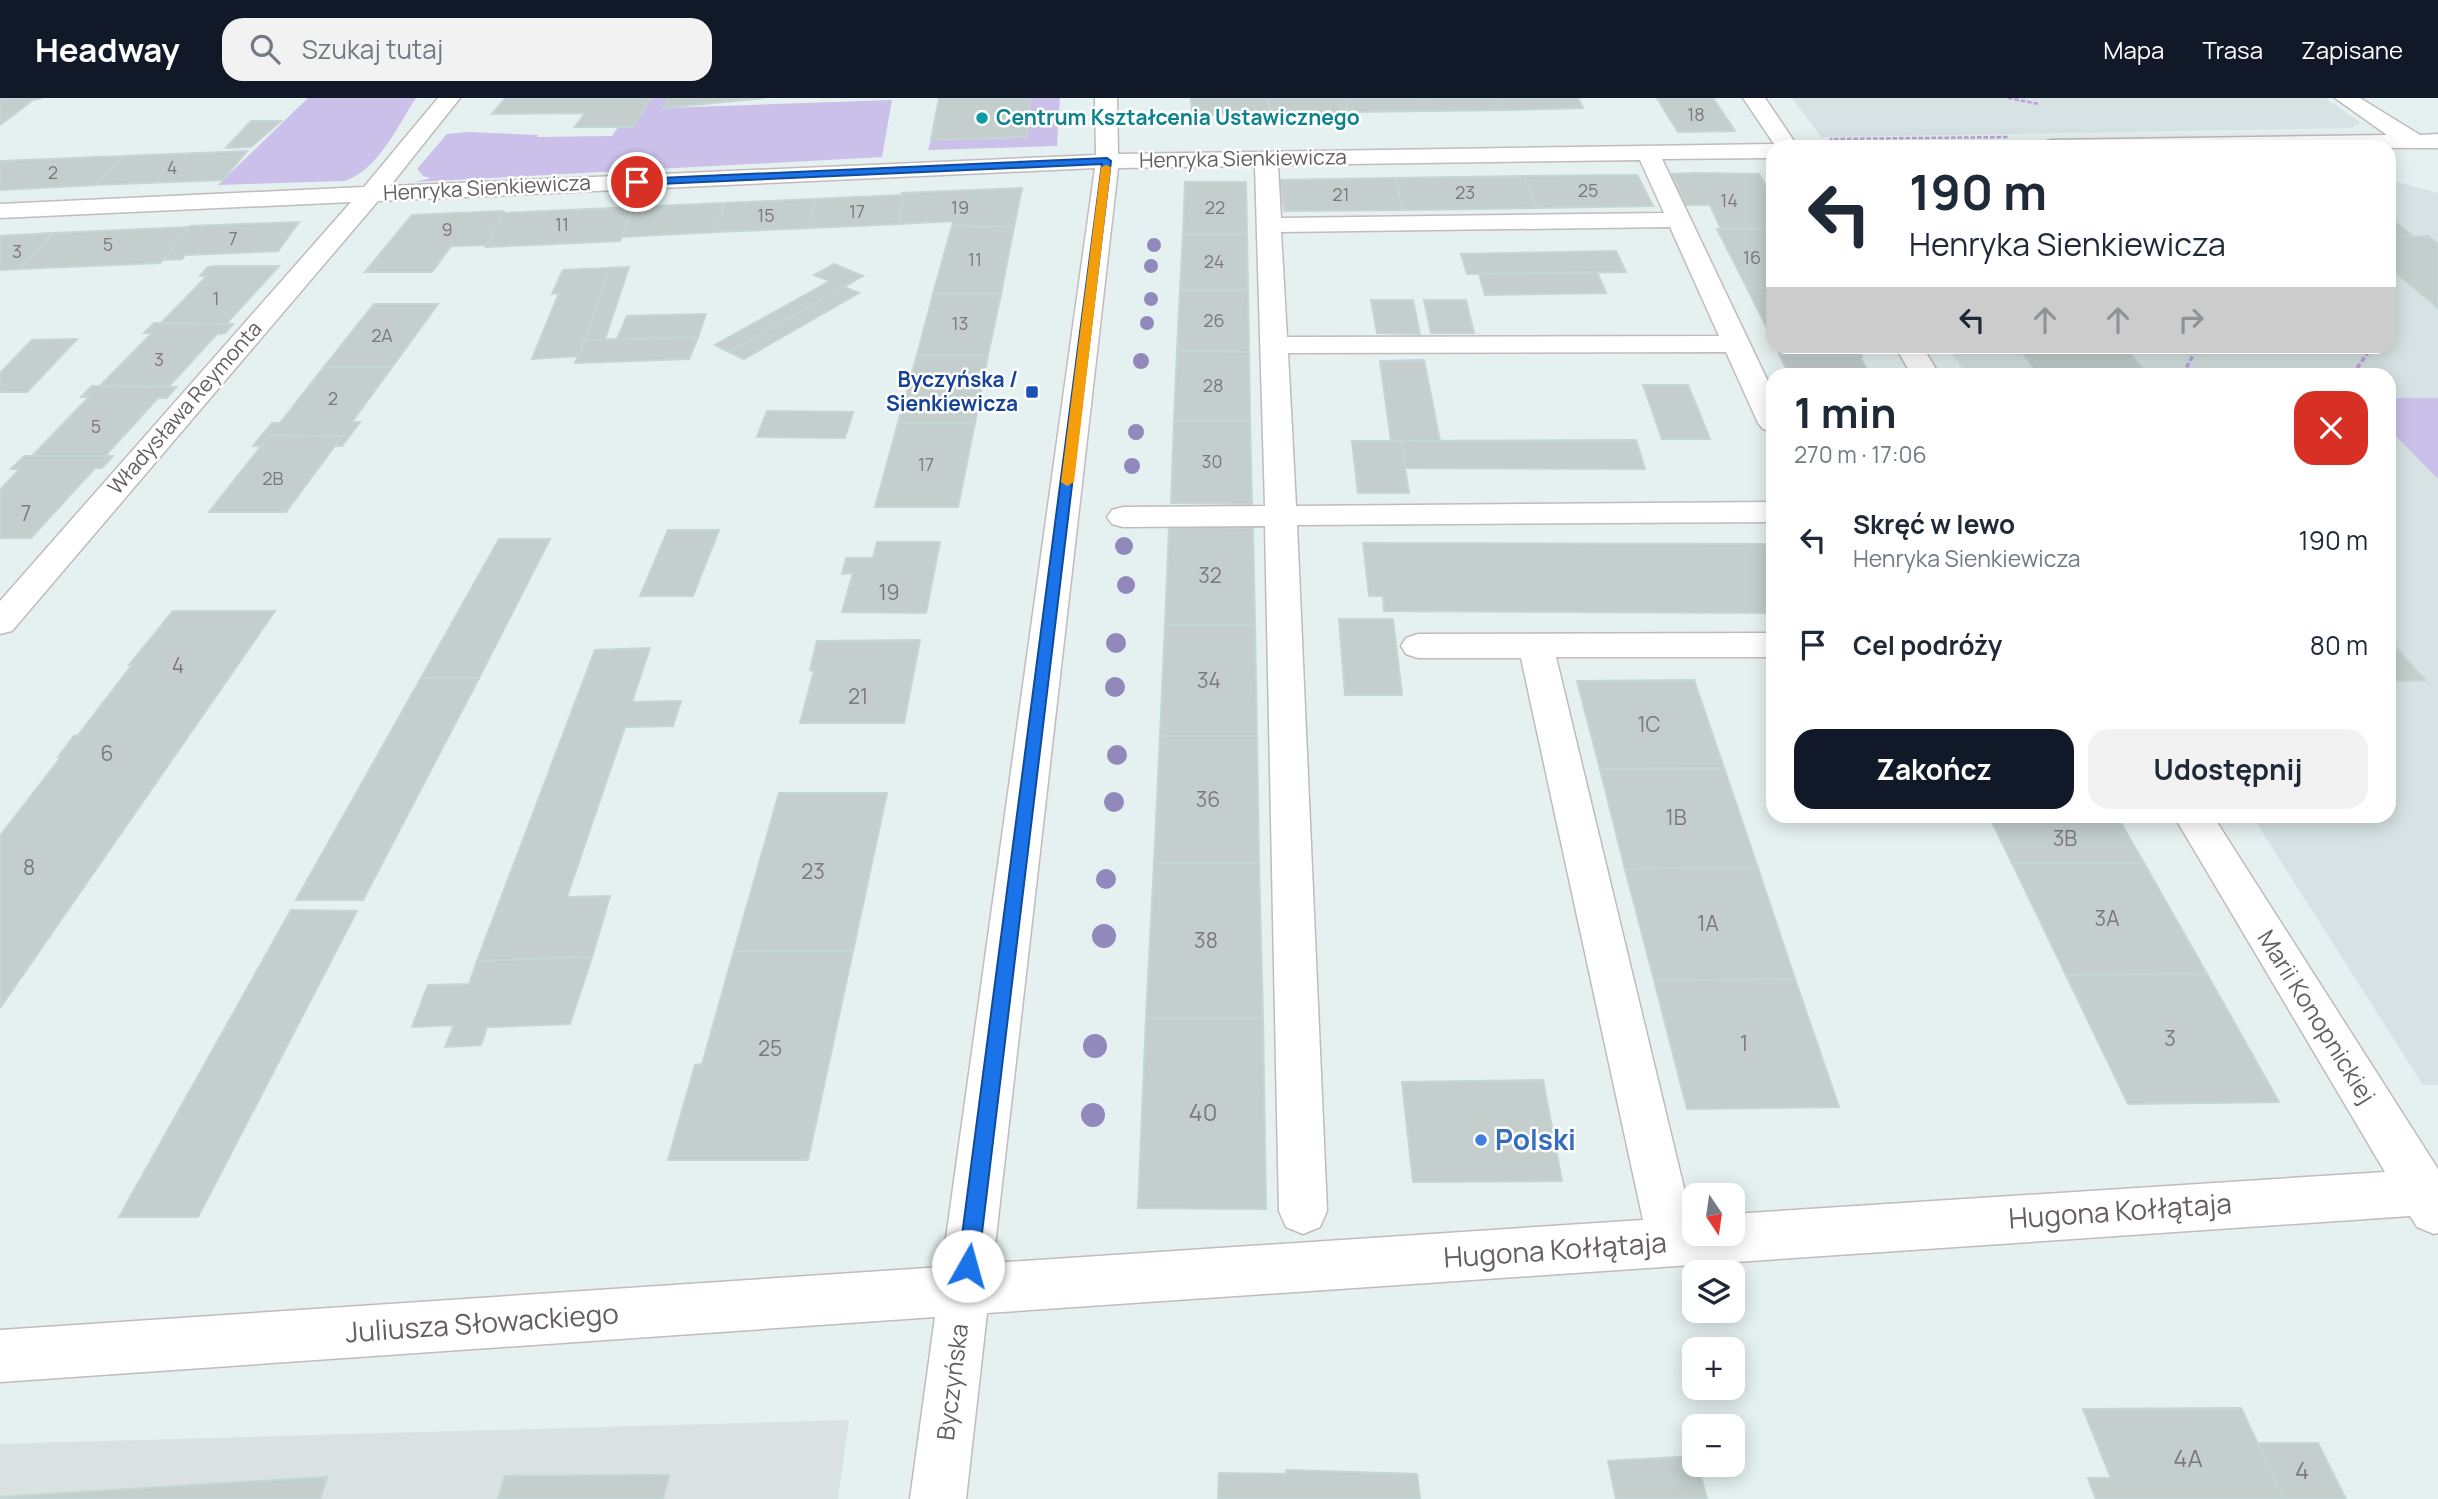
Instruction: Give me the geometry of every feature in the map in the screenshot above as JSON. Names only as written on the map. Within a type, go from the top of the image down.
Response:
[{"type":"street","name":"Władysława Reymonta","points":[[0,623],[371,194],[449,98]]},
{"type":"street","name":"Byczyńska","points":[[937,1499],[1107,161],[1106,98]]},
{"type":"street","points":[[1754,98],[1782,140]]},
{"type":"street","points":[[2346,98],[2394,130],[2427,141],[2438,152]]},
{"type":"street","points":[[2396,141],[2427,141]]},
{"type":"street","name":"Henryka Sienkiewicza","points":[[0,211],[1107,161],[1766,151]]},
{"type":"street","points":[[1648,153],[1766,408]]},
{"type":"street","points":[[1266,158],[1281,516],[1303,1211]]},
{"type":"street","points":[[1270,225],[1677,220]]},
{"type":"street","points":[[1274,345],[1736,344]]},
{"type":"street","points":[[1123,517],[1766,512]]},
{"type":"street","points":[[1536,645],[1672,1242]]},
{"type":"street","points":[[1418,646],[1766,645]]},
{"type":"street","name":"Marii Konopnickiej","points":[[2197,823],[2327,1037],[2432,1201]]},
{"type":"street","name":"Hugona Kołłątaja","points":[[965,1290],[1672,1242],[2432,1201]]},
{"type":"street","name":"Juliusza Słowackiego","points":[[0,1356],[965,1290]]},
{"type":"path","points":[[1832,140],[2013,136]]},
{"type":"shaded area","points":[[308,98],[416,98],[377,158],[356,176],[344,181],[218,185]]},
{"type":"shaded area","points":[[651,98],[669,98],[664,108],[892,100],[882,157],[415,182],[431,178],[423,176],[417,169],[447,134],[467,132],[538,135],[537,137],[612,136],[618,127],[633,127]]},
{"type":"shaded area","points":[[1030,98],[1060,98],[1057,146],[928,150],[931,140],[1027,137]]},
{"type":"shaded area","points":[[1792,98],[2325,98],[2361,123],[2351,128],[1821,137]]},
{"type":"shaded area","points":[[2396,182],[2438,193],[2438,1085],[2423,1085],[2256,823],[2396,823],[2396,368],[1962,368],[1953,354],[2396,354]]},
{"type":"shaded area","points":[[2396,398],[2438,398],[2438,479],[2396,436]]},
{"type":"shaded area","points":[[849,1420],[838,1499],[0,1499],[0,1444]]},
{"type":"building","points":[[0,98],[42,98],[33,100],[0,125]]},
{"type":"building","points":[[505,98],[651,98],[633,127],[575,127],[585,113],[492,114]]},
{"type":"building","points":[[669,98],[764,98],[663,108]]},
{"type":"building","name":"Centrum Kształcenia Ustawicznego","points":[[939,98],[1030,98],[1027,137],[931,140]]},
{"type":"building","points":[[1191,98],[1268,98],[1270,113],[1192,115]]},
{"type":"building","points":[[1268,98],[1345,98],[1349,112],[1270,113]]},
{"type":"building","points":[[1345,98],[1423,98],[1427,111],[1349,112]]},
{"type":"building","points":[[1423,98],[1500,98],[1505,110],[1427,111]]},
{"type":"building","points":[[1500,98],[1578,98],[1583,108],[1505,110]]},
{"type":"building","points":[[1657,98],[1713,98],[1735,131],[1678,132]]},
{"type":"building","points":[[251,121],[281,121],[251,147],[226,148]]},
{"type":"building","points":[[247,151],[223,180],[95,185],[123,156]]},
{"type":"building","points":[[123,156],[95,185],[0,190],[0,161]]},
{"type":"building","points":[[1672,174],[1759,174],[1766,186],[1766,229],[1721,229],[1710,205],[1686,205]]},
{"type":"building","points":[[1637,175],[1653,206],[1537,208],[1524,176]]},
{"type":"building","points":[[1524,176],[1537,208],[1403,210],[1395,178]]},
{"type":"building","points":[[1395,178],[1403,210],[1284,211],[1280,180]]},
{"type":"building","points":[[1185,182],[1246,182],[1247,234],[1183,234]]},
{"type":"building","points":[[1022,188],[1014,227],[952,226],[953,221],[900,224],[902,193]]},
{"type":"building","points":[[903,195],[900,224],[809,228],[815,199]]},
{"type":"building","points":[[815,199],[809,228],[716,232],[725,203]]},
{"type":"building","points":[[725,203],[716,232],[621,237],[633,207]]},
{"type":"building","points":[[633,207],[620,241],[486,247],[503,213]]},
{"type":"building","points":[[504,211],[487,245],[451,246],[432,272],[365,272],[412,215]]},
{"type":"building","points":[[299,222],[278,251],[185,255],[182,259],[165,260],[168,256],[165,256],[190,226]]},
{"type":"building","points":[[2396,223],[2413,236],[2396,237]]},
{"type":"building","points":[[952,226],[1014,227],[1001,294],[933,294]]},
{"type":"building","points":[[189,227],[160,263],[19,269],[54,233]]},
{"type":"building","points":[[1717,229],[1766,229],[1766,288],[1747,288]]},
{"type":"building","points":[[54,233],[19,269],[0,270],[0,236]]},
{"type":"building","points":[[1183,234],[1247,234],[1248,290],[1180,290]]},
{"type":"building","points":[[2428,236],[2438,244],[2438,308],[2396,273],[2396,237]]},
{"type":"building","points":[[1616,251],[1626,272],[1467,274],[1461,254]]},
{"type":"building","points":[[834,264],[863,276],[729,352],[715,345],[830,281],[814,275]]},
{"type":"building","points":[[279,266],[227,323],[161,323],[207,276],[200,276],[208,267]]},
{"type":"building","points":[[629,267],[605,339],[585,340],[609,268]]},
{"type":"building","points":[[609,268],[578,356],[532,359],[559,293],[552,294],[563,270]]},
{"type":"building","points":[[1597,272],[1606,293],[1485,295],[1479,274]]},
{"type":"building","points":[[844,287],[859,293],[744,359],[729,352]]},
{"type":"building","points":[[1747,288],[1766,288],[1766,326]]},
{"type":"building","points":[[1180,290],[1248,290],[1249,352],[1177,351]]},
{"type":"building","points":[[933,294],[1001,294],[988,355],[917,355]]},
{"type":"building","points":[[1371,300],[1413,300],[1420,334],[1377,333]]},
{"type":"building","points":[[1424,300],[1466,300],[1474,333],[1431,333]]},
{"type":"building","points":[[374,304],[438,304],[392,367],[324,367]]},
{"type":"building","points":[[706,314],[698,337],[617,339],[627,316]]},
{"type":"building","points":[[154,323],[233,324],[225,333],[217,334],[169,386],[100,386],[152,333],[144,333]]},
{"type":"building","points":[[698,337],[689,359],[575,363],[585,340]]},
{"type":"building","points":[[77,339],[27,392],[0,392],[0,373],[32,340]]},
{"type":"building","points":[[1177,351],[1249,352],[1250,421],[1174,421]]},
{"type":"building","points":[[1779,354],[1860,354],[1862,357]]},
{"type":"building","points":[[2023,354],[2131,354],[2142,368],[2034,368]]},
{"type":"building","points":[[917,355],[988,355],[975,423],[898,423]]},
{"type":"building","points":[[1780,356],[1859,356],[1866,368],[1786,368]]},
{"type":"building","points":[[1424,360],[1440,441],[1391,441],[1380,361]]},
{"type":"building","points":[[324,367],[392,367],[352,422],[360,422],[342,446],[334,446],[342,436],[270,435],[261,446],[253,446],[272,423],[280,423]]},
{"type":"building","points":[[1643,385],[1688,385],[1710,439],[1662,439]]},
{"type":"building","points":[[92,386],[176,387],[167,398],[158,398],[105,456],[32,456],[89,397],[81,397]]},
{"type":"building","points":[[767,411],[853,412],[845,438],[757,437]]},
{"type":"building","points":[[1174,421],[1250,421],[1252,504],[1171,503]]},
{"type":"building","points":[[898,423],[975,423],[958,507],[875,507]]},
{"type":"building","points":[[270,435],[342,436],[286,512],[209,512]]},
{"type":"building","points":[[1636,440],[1645,469],[1405,468],[1401,441]]},
{"type":"building","points":[[1352,441],[1401,441],[1409,493],[1358,493]]},
{"type":"building","points":[[24,456],[113,456],[102,468],[95,468],[31,538],[0,538],[0,490],[20,469],[11,469]]},
{"type":"building","points":[[1169,527],[1253,528],[1255,625],[1165,625]]},
{"type":"building","points":[[668,530],[719,530],[693,596],[640,596]]},
{"type":"building","points":[[499,539],[550,539],[479,678],[421,678]]},
{"type":"building","points":[[877,542],[940,542],[926,613],[842,612],[853,573],[842,574],[846,558],[873,558]]},
{"type":"building","points":[[1363,543],[1766,544],[1766,613],[1384,611],[1383,596],[1369,596]]},
{"type":"building","points":[[173,611],[275,611],[0,1008],[0,836],[74,736],[78,735]]},
{"type":"building","points":[[1339,619],[1393,619],[1402,695],[1345,695]]},
{"type":"building","points":[[1165,625],[1255,625],[1257,736],[1160,736]]},
{"type":"building","points":[[920,640],[904,723],[800,723],[814,671],[810,670],[817,641]]},
{"type":"building","points":[[2396,647],[2425,680],[2396,681]]},
{"type":"building","points":[[650,648],[632,702],[681,701],[673,726],[625,727],[567,897],[610,896],[592,957],[477,961],[595,650]]},
{"type":"building","points":[[421,678],[479,678],[363,900],[296,900]]},
{"type":"building","points":[[1694,680],[1724,768],[1600,769],[1577,681]]},
{"type":"building","points":[[1160,736],[1257,736],[1259,863],[1154,863]]},
{"type":"building","points":[[1724,768],[1758,868],[1625,869],[1600,769]]},
{"type":"building","points":[[779,793],[887,793],[853,951],[734,951]]},
{"type":"building","points":[[1992,823],[2121,823],[2144,863],[2012,863]]},
{"type":"building","points":[[1154,863],[1259,863],[1263,1018],[1146,1018]]},
{"type":"building","points":[[2012,863],[2144,863],[2207,974],[2066,975]]},
{"type":"building","points":[[1758,868],[1795,979],[1654,980],[1625,869]]},
{"type":"building","points":[[291,910],[357,911],[198,1217],[119,1217]]},
{"type":"building","points":[[734,951],[853,951],[808,1160],[668,1160],[695,1065],[702,1064]]},
{"type":"building","points":[[592,957],[570,1024],[487,1027],[481,1045],[445,1047],[454,1025],[412,1027],[428,985],[469,984],[477,961]]},
{"type":"building","points":[[2207,974],[2279,1102],[2128,1104],[2066,975]]},
{"type":"building","points":[[1795,979],[1839,1107],[1687,1109],[1654,980]]},
{"type":"building","points":[[1146,1018],[1263,1018],[1266,1209],[1138,1208]]},
{"type":"building","points":[[1543,1080],[1562,1181],[1413,1182],[1402,1082]]},
{"type":"building","points":[[2241,1408],[2284,1499],[2096,1499],[2088,1478],[2111,1478],[2083,1409]]},
{"type":"building","points":[[2258,1443],[2318,1443],[2346,1499],[2284,1499]]},
{"type":"building","points":[[1682,1457],[1682,1477],[1701,1477],[1707,1499],[1616,1499],[1608,1461]]},
{"type":"building","points":[[1286,1470],[1417,1474],[1420,1499],[1218,1499],[1219,1473],[1287,1474]]},
{"type":"building","points":[[669,1475],[663,1499],[498,1499],[505,1476]]},
{"type":"building","points":[[327,1477],[320,1499],[0,1499],[0,1497]]},
{"type":"slow traffic","points":[[1067,482],[1106,167]]},
{"type":"place","name":"Centrum Kształcenia Ustawicznego","points":[[982,118]]},
{"type":"place","name":"Byczyńska / Sienkiewicza","points":[[1032,392]]},
{"type":"place","name":"Polski","points":[[1481,1140]]},
{"type":"route","points":[[637,182],[1107,161],[968,1266]]}]
